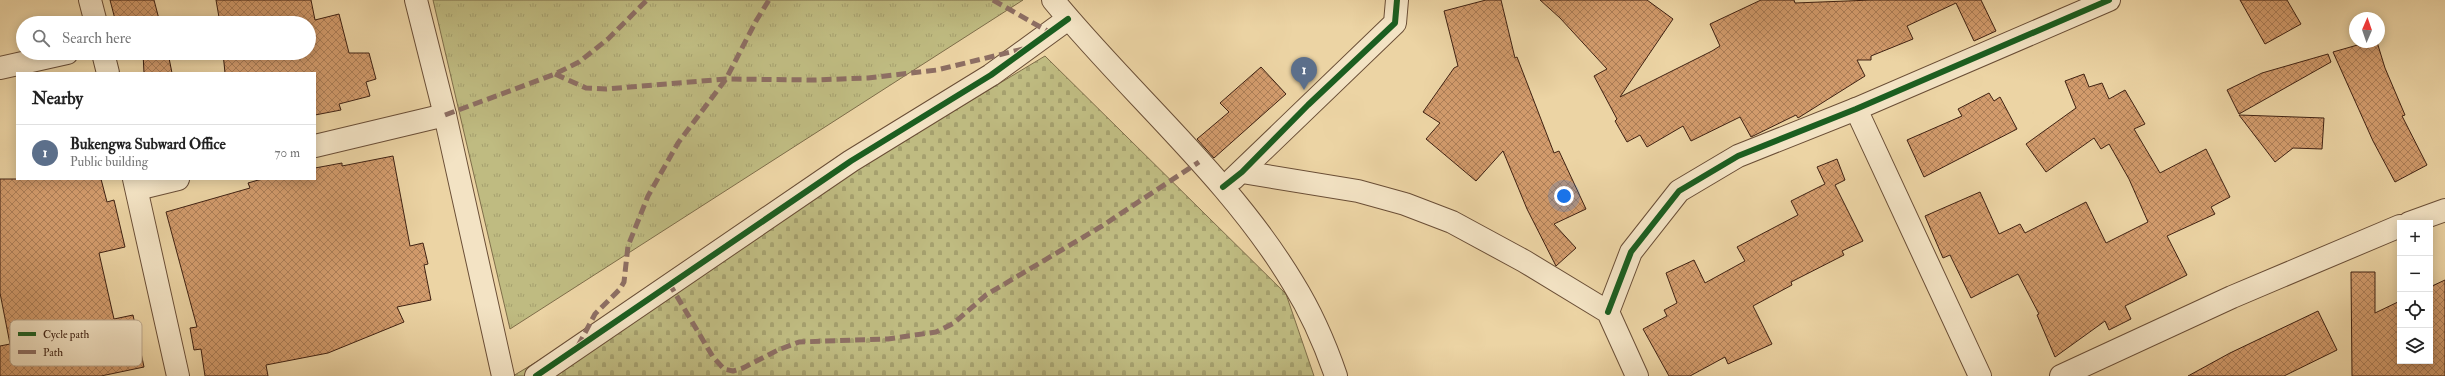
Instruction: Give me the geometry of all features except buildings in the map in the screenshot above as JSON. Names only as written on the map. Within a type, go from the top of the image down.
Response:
[{"type":"street","points":[[90,0],[94,16]]},
{"type":"street","points":[[416,0],[445,115],[503,376]]},
{"type":"street","points":[[1053,0],[1068,19],[1222,186],[1293,282],[1309,311],[1336,376]]},
{"type":"street","points":[[1222,186],[1242,172],[1308,105],[1395,23],[1397,0]]},
{"type":"street","points":[[1608,312],[1631,252],[1679,191],[1738,156],[1856,109],[2109,0]]},
{"type":"street","points":[[536,376],[851,161],[991,75],[1068,19]]},
{"type":"street","points":[[0,68],[36,60]]},
{"type":"street","points":[[105,60],[108,72]]},
{"type":"street","points":[[1856,109],[1980,376]]},
{"type":"street","points":[[316,146],[445,115]]},
{"type":"street","points":[[1242,172],[1358,191],[1452,222],[1524,261],[1608,312],[1637,376]]},
{"type":"street","points":[[169,180],[135,184],[178,376]]},
{"type":"street","points":[[2417,220],[2445,210]]},
{"type":"street","points":[[2061,376],[2232,297],[2397,227]]},
{"type":"green space","points":[[433,0],[1023,0],[510,329]]},
{"type":"green space","points":[[1045,56],[1286,294],[1314,376],[513,376]]},
{"type":"marked path","points":[[445,115],[555,74],[579,62],[608,39],[647,0]]},
{"type":"marked path","points":[[578,346],[595,314],[620,289],[624,282],[628,246],[648,196],[678,143],[726,79],[756,21],[769,0]]},
{"type":"marked path","points":[[993,0],[1049,32]]},
{"type":"marked path","points":[[555,74],[586,88],[606,89],[726,79],[814,80],[868,78],[937,70],[1023,49]]},
{"type":"marked path","points":[[669,283],[713,357],[724,369],[733,371],[743,368],[778,350],[799,342],[888,339],[936,332],[954,323],[986,295],[1102,226],[1199,162]]},
{"type":"cycle path","points":[[1223,187],[1242,172],[1308,105],[1395,23],[1397,0]]},
{"type":"cycle path","points":[[1608,312],[1631,252],[1679,191],[1738,156],[1856,109],[2109,0]]},
{"type":"cycle path","points":[[536,376],[851,161],[991,75],[1068,19]]},
{"type":"place","name":"Bukengwa Subward Office","points":[[1304,90]]}]
